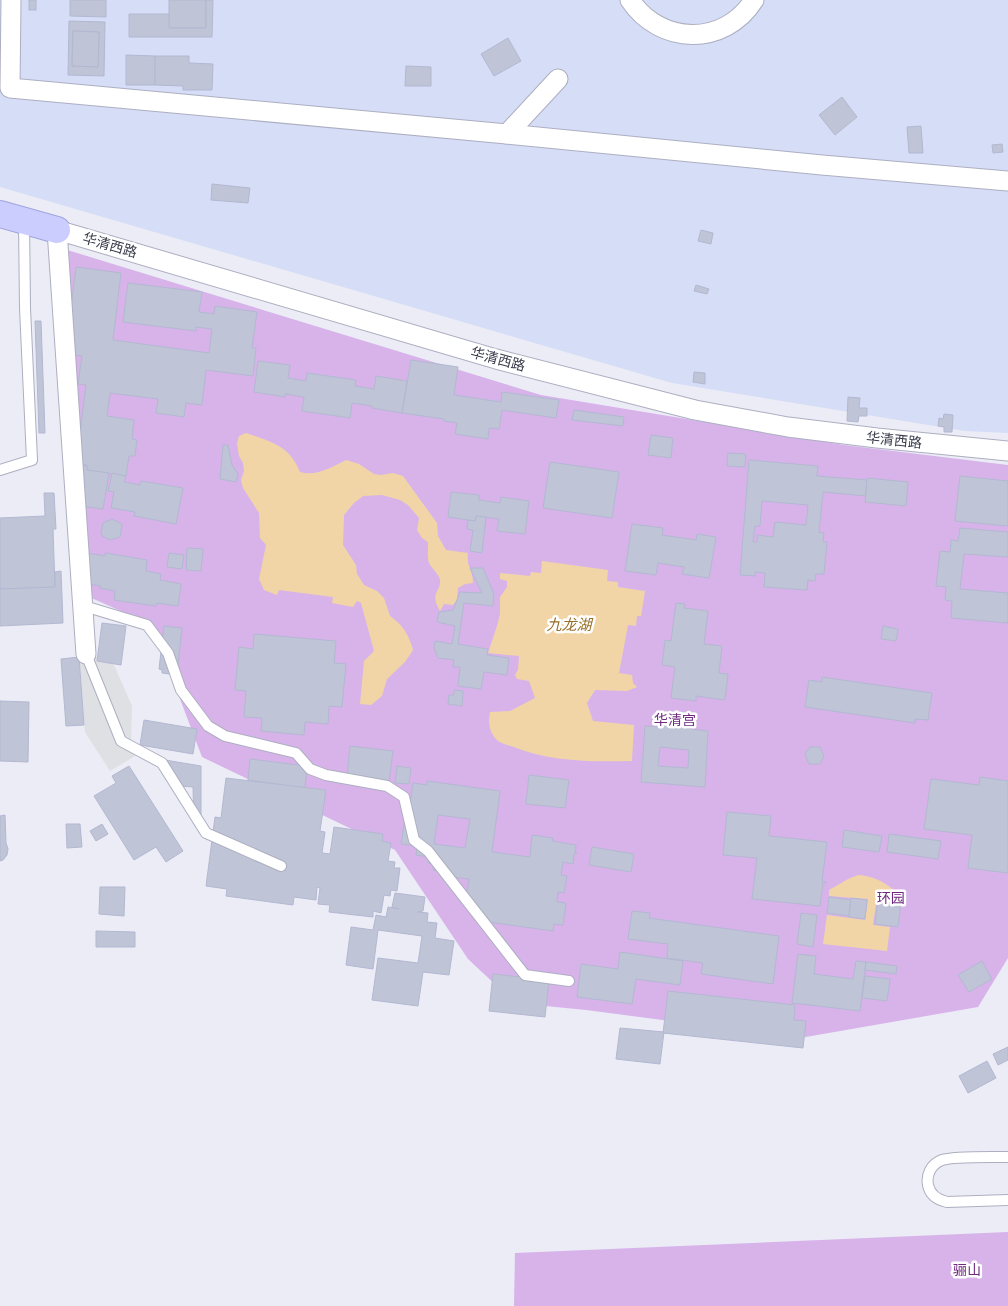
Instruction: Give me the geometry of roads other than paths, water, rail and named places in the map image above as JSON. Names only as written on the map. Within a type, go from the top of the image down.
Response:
[{"type":"street","points":[[11,0],[10,88],[803,163],[1008,180]]},
{"type":"street","points":[[630,0],[645,18],[665,30],[689,35],[714,32],[736,20],[754,0]]},
{"type":"street","points":[[507,134],[558,79]]},
{"type":"street","name":"华清西路","points":[[12,217],[496,359],[695,410],[788,427],[1008,451]]},
{"type":"street","points":[[57,230],[86,654]]},
{"type":"lane","points":[[0,470],[32,460],[24,308],[12,217]]},
{"type":"lane","points":[[84,606],[147,625],[168,653],[181,690],[208,726],[224,736],[296,753],[310,769],[387,786],[404,797],[414,840],[428,851],[526,974],[569,981]]},
{"type":"lane","points":[[86,654],[121,740],[162,763],[206,833],[281,866]]},
{"type":"lane","points":[[1008,1157],[942,1160],[931,1169],[927,1183],[934,1196],[947,1202],[1008,1200]]},
{"type":"water","points":[[246,433],[271,442],[285,450],[296,463],[300,472],[318,472],[346,460],[359,464],[374,474],[393,473],[403,476],[437,523],[438,536],[446,550],[468,553],[473,583],[465,584],[458,588],[457,600],[453,605],[444,604],[440,611],[435,596],[440,580],[429,563],[428,542],[422,538],[417,530],[419,518],[408,505],[400,500],[382,495],[363,496],[344,515],[343,545],[356,565],[357,574],[364,585],[377,591],[384,598],[390,616],[405,631],[413,650],[405,662],[387,679],[382,696],[371,705],[360,704],[364,661],[374,651],[361,603],[357,601],[353,607],[332,603],[333,597],[279,590],[277,595],[264,590],[259,579],[266,545],[260,538],[259,513],[243,488],[241,480],[244,471],[237,444],[239,436]]},
{"type":"water","name":"九龙湖","points":[[542,561],[608,570],[607,581],[618,582],[618,587],[645,591],[641,616],[637,616],[636,626],[628,625],[619,673],[632,675],[633,683],[637,687],[627,691],[595,690],[587,703],[593,721],[634,725],[632,761],[586,761],[555,758],[502,743],[492,734],[489,723],[490,712],[510,711],[535,698],[529,681],[517,679],[515,675],[518,670],[519,656],[488,653],[500,614],[500,597],[507,587],[507,581],[500,579],[500,573],[530,576],[531,572],[541,573]]},
{"type":"water","points":[[858,875],[877,879],[894,890],[893,899],[877,898],[873,925],[890,927],[887,951],[823,944],[827,915],[865,920],[868,899],[829,896],[829,890]]},
{"type":"park label","name":"华清宫","points":[[675,720]]},
{"type":"park label","name":"环园","points":[[891,898]]},
{"type":"park label","name":"骊山","points":[[967,1270]]}]
